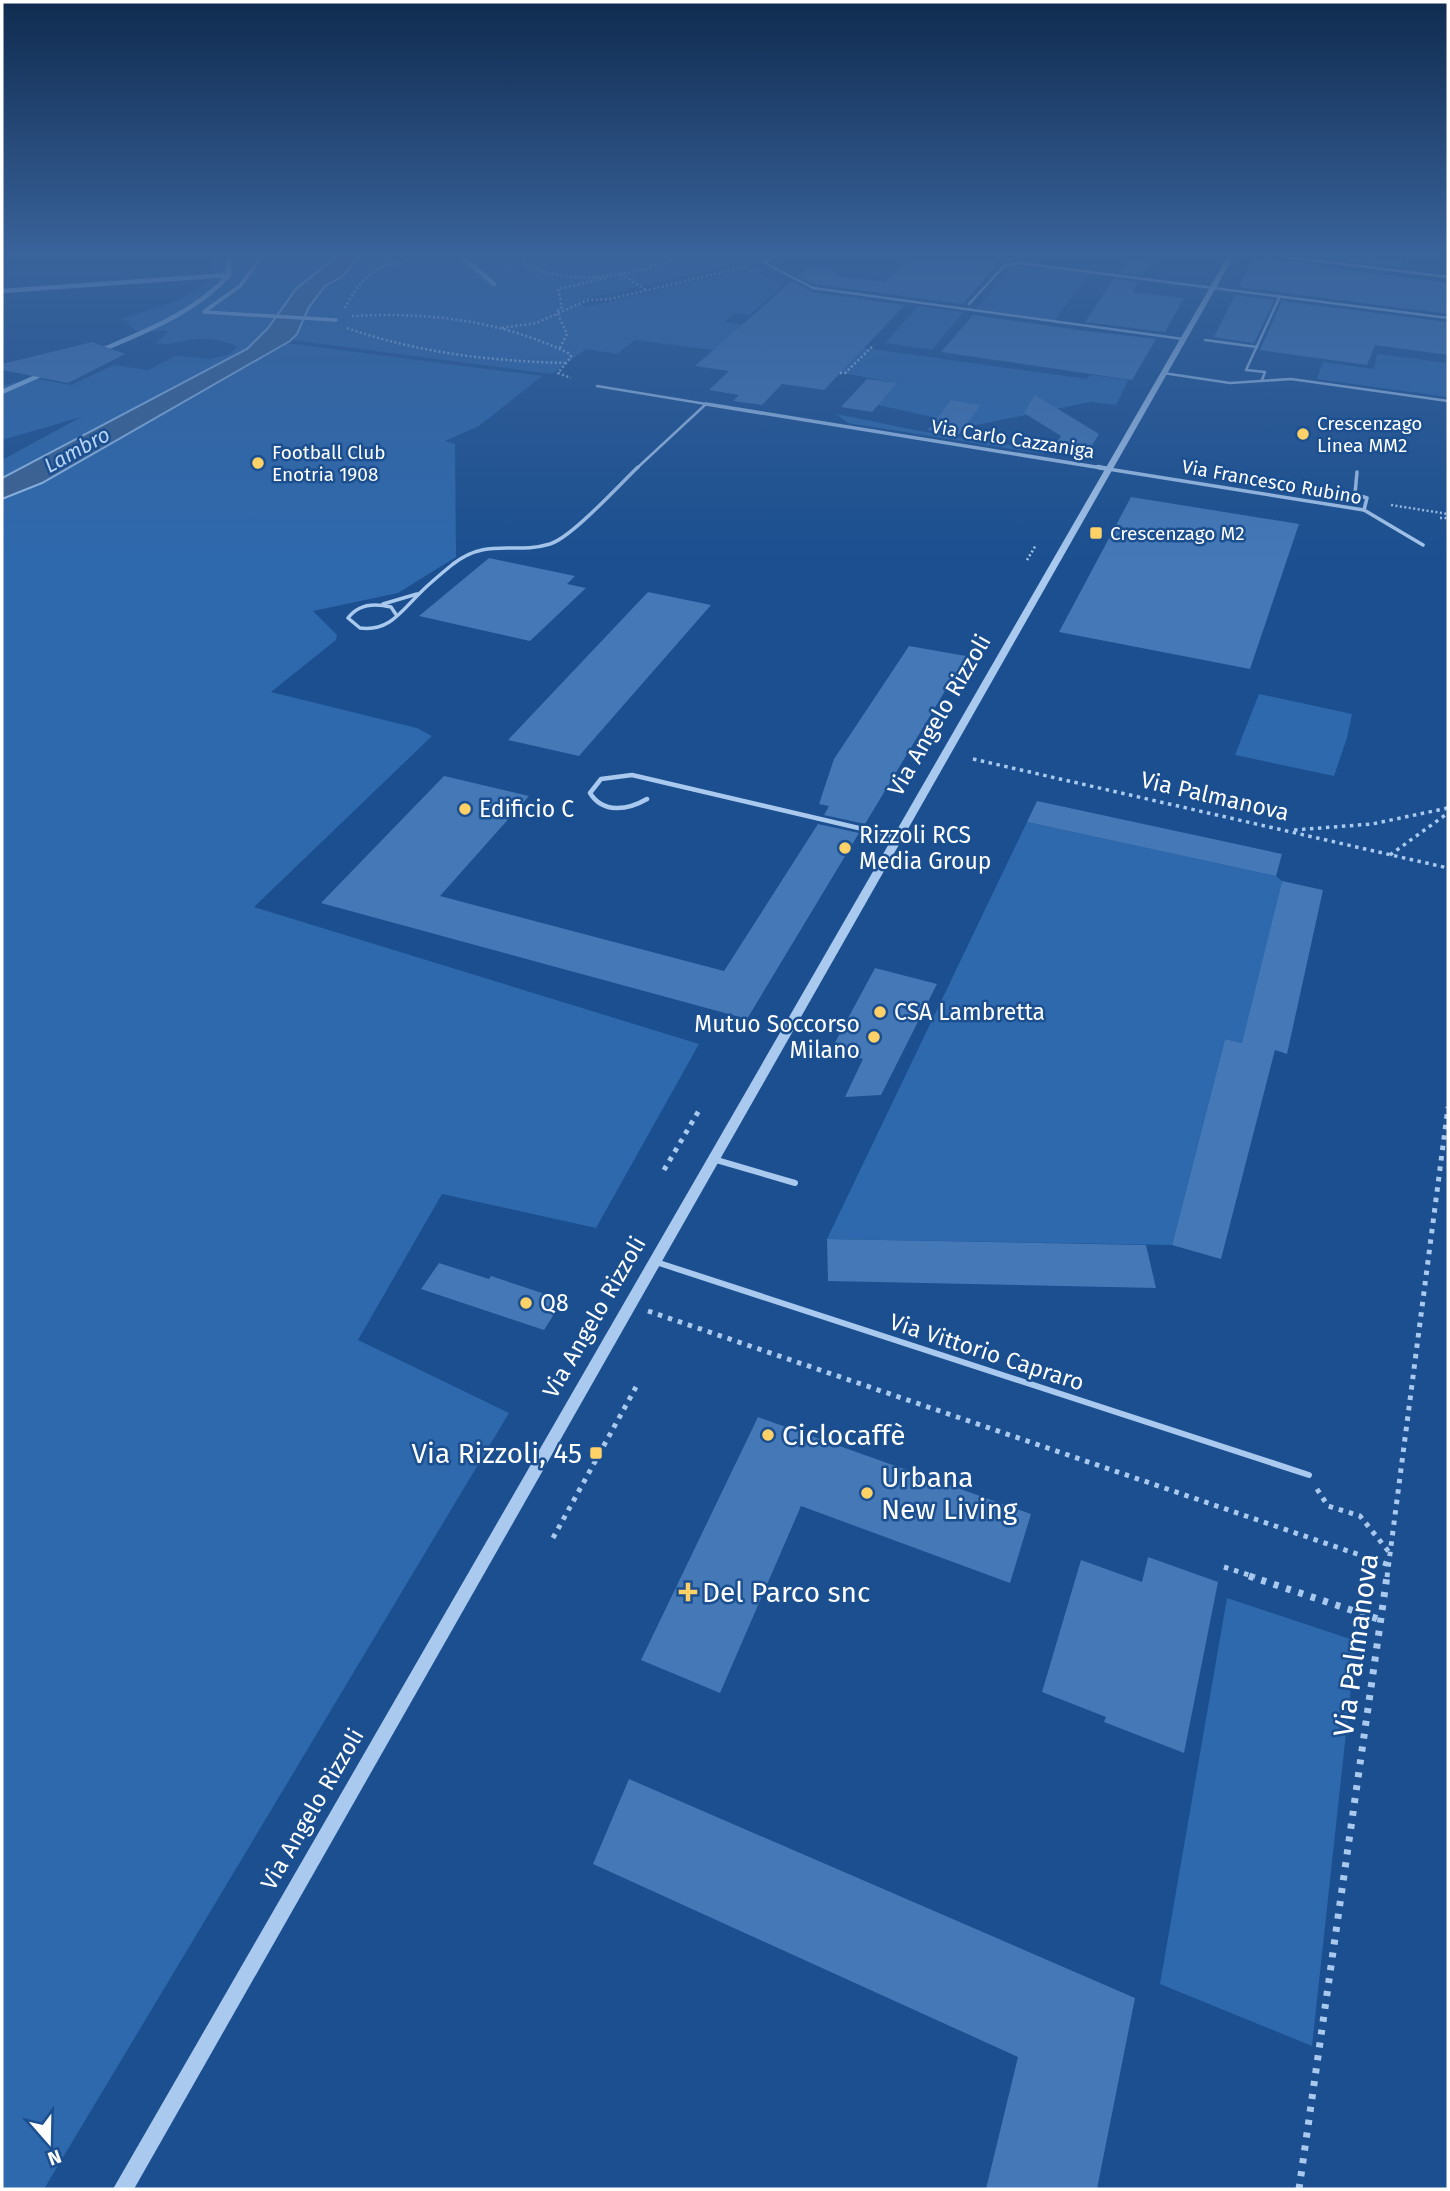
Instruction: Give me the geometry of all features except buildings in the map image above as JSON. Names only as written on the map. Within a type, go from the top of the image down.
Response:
[{"type":"street","name":"Via Angelo Rizzoli","points":[[123,2189],[1172,358]]},
{"type":"street","name":"Via Carlo Cazzaniga","points":[[706,404],[1108,469]]},
{"type":"lane","points":[[1252,358],[1246,370],[1265,372],[1262,380]]},
{"type":"lane","points":[[1163,373],[1230,383],[1291,379],[1448,401]]},
{"type":"lane","name":"Via Carlo Cazzaniga","points":[[597,386],[706,404]]},
{"type":"lane","points":[[420,593],[354,610],[349,616],[349,622],[359,628],[371,629],[390,623],[463,556],[475,550],[496,545],[541,546],[559,540],[706,404]]},
{"type":"lane","name":"Via Francesco Rubino","points":[[1108,469],[1364,510],[1423,545]]},
{"type":"lane","points":[[1357,472],[1354,494],[1367,498],[1364,510]]},
{"type":"lane","points":[[380,605],[391,607],[397,616]]},
{"type":"lane","points":[[647,799],[633,807],[614,808],[597,803],[590,793],[591,788],[602,778],[632,775],[897,837]]},
{"type":"lane","points":[[713,1158],[794,1182]]},
{"type":"lane","name":"Via Vittorio Capraro","points":[[654,1261],[1308,1475]]},
{"type":"path","points":[[511,358],[566,363]]},
{"type":"path","points":[[570,358],[558,373],[571,379]]},
{"type":"path","points":[[840,373],[845,373],[860,358]]},
{"type":"path","points":[[1366,501],[1448,516]]},
{"type":"path","points":[[1440,518],[1448,516]]},
{"type":"path","points":[[1027,560],[1037,545]]},
{"type":"path","name":"Via Palmanova","points":[[973,759],[1448,867]]},
{"type":"path","points":[[1288,830],[1361,826],[1448,810]]},
{"type":"path","points":[[1390,855],[1448,810]]},
{"type":"path","points":[[664,1170],[701,1107]]},
{"type":"path","name":"Via Palmanova","points":[[1298,2189],[1389,1565],[1448,1107]]},
{"type":"path","points":[[629,1305],[1389,1565]]},
{"type":"path","points":[[553,1538],[636,1387]]},
{"type":"path","points":[[1308,1475],[1328,1506],[1360,1516],[1390,1553]]},
{"type":"path","points":[[1224,1567],[1381,1620]]},
{"type":"shaded area","points":[[172,358],[229,358],[2,478],[2,460],[81,417],[2,440],[2,386],[32,378],[71,385],[114,365],[148,370]]},
{"type":"shaded area","points":[[259,358],[404,358],[542,376],[479,426],[445,441],[455,444],[456,557],[398,593],[313,611],[337,635],[336,640],[271,692],[417,728],[432,736],[254,907],[699,1044],[596,1228],[442,1194],[358,1340],[509,1413],[44,2189],[2,2189],[2,499],[42,483]]},
{"type":"shaded area","points":[[431,358],[573,358],[552,374]]},
{"type":"shaded area","points":[[765,358],[938,358],[1087,379],[1090,375],[1128,380],[1116,405],[1090,402],[971,426],[966,425],[980,405],[951,400],[937,418],[878,405],[896,383]]},
{"type":"shaded area","points":[[1376,358],[1411,358],[1448,363],[1448,397],[1317,379],[1323,362],[1374,369]]},
{"type":"shaded area","points":[[836,414],[925,432],[1046,451],[1044,454],[848,423]]},
{"type":"shaded area","points":[[1259,694],[1352,714],[1334,776],[1235,755]]},
{"type":"shaded area","points":[[1027,822],[1276,876],[1282,881],[1243,1043],[1225,1039],[1172,1245],[827,1239]]},
{"type":"shaded area","points":[[1227,1598],[1356,1641],[1312,2046],[1160,1984]]},
{"type":"water","name":"Lambro","points":[[229,358],[260,358],[42,483],[2,499],[2,478]]},
{"type":"waterway","points":[[2,392],[45,373]]},
{"type":"place","name":"Crescenzago Linea MM2","points":[[1303,434]]},
{"type":"place","name":"Football Club Enotria 1908","points":[[258,463]]},
{"type":"place","name":"Crescenzago M2","points":[[1096,533]]},
{"type":"place","name":"Edificio C","points":[[465,809]]},
{"type":"place","name":"Rizzoli RCS Media Group","points":[[845,848]]},
{"type":"place","name":"CSA Lambretta","points":[[880,1012]]},
{"type":"place","name":"Mutuo Soccorso Milano","points":[[874,1037]]},
{"type":"place","name":"Q8","points":[[526,1303]]},
{"type":"place","name":"Ciclocaffè","points":[[768,1435]]},
{"type":"place","name":"Via Rizzoli, 45","points":[[596,1453]]},
{"type":"place","name":"Urbana New Living","points":[[867,1493]]},
{"type":"place","name":"Del Parco snc","points":[[688,1592]]}]
